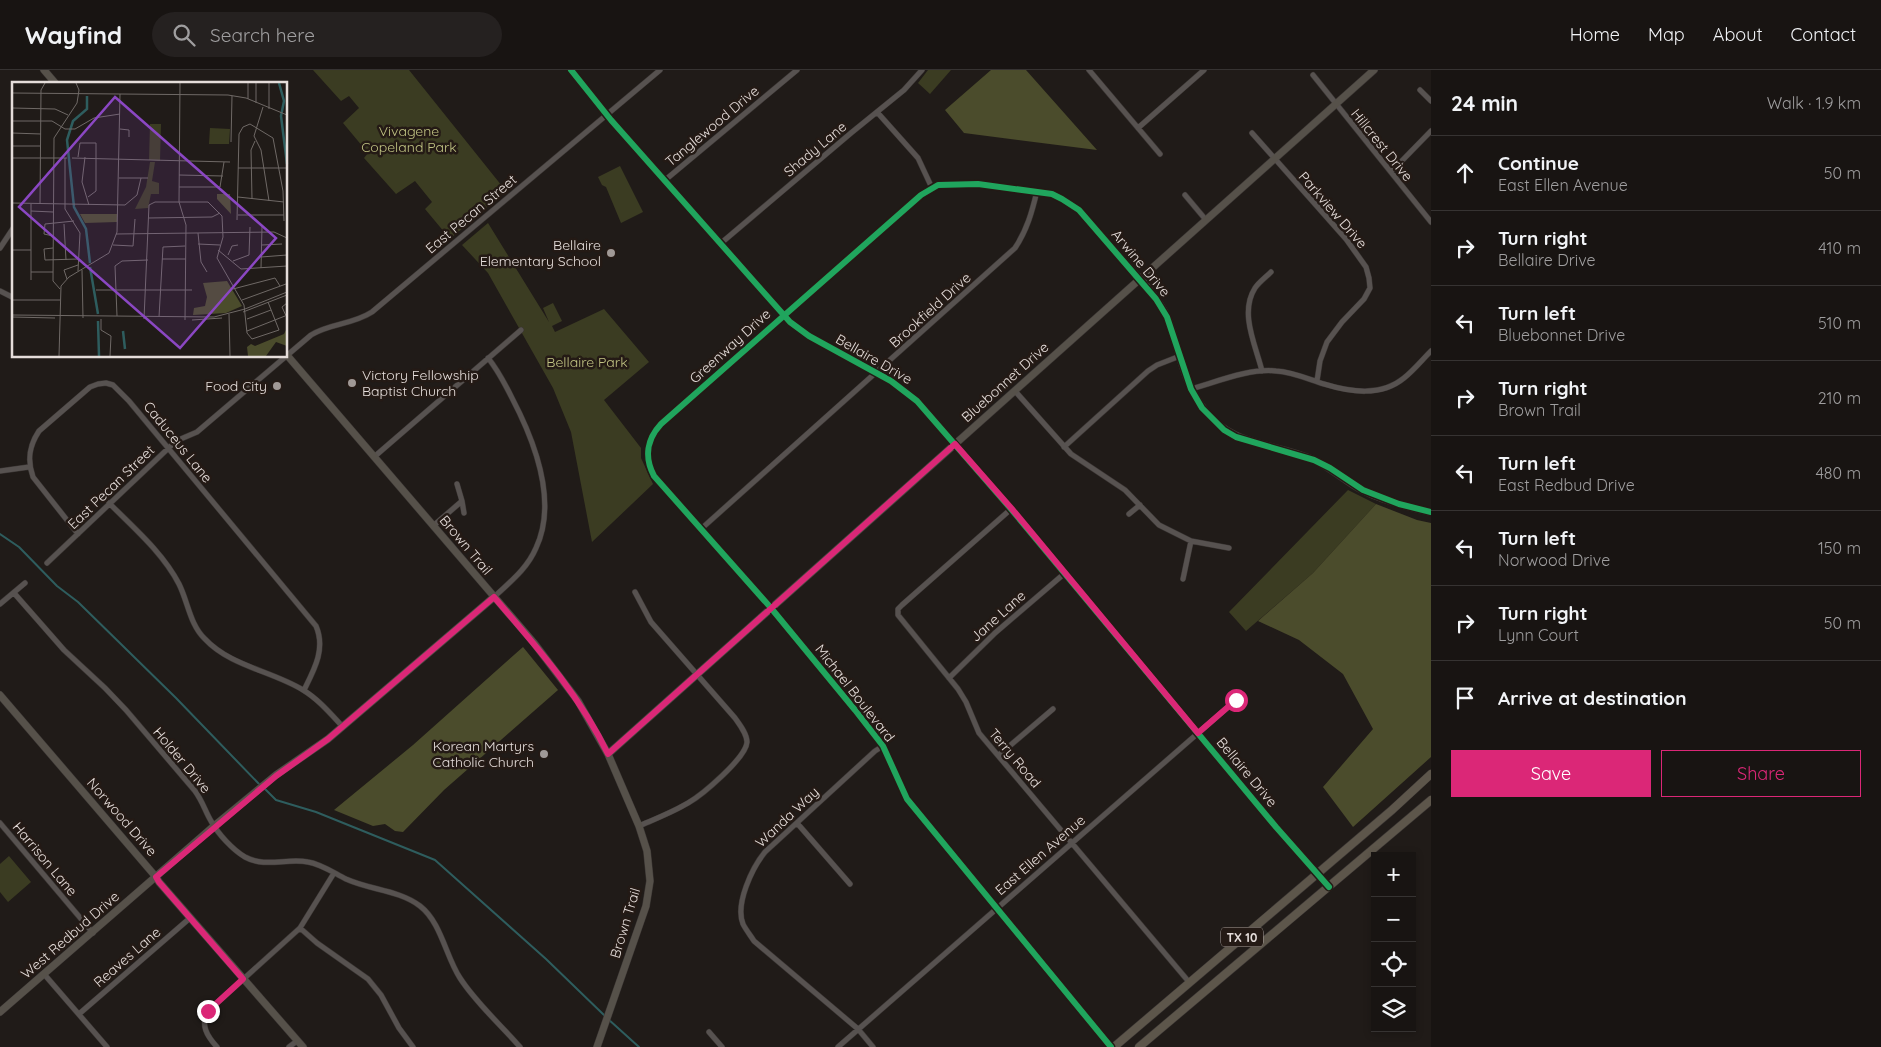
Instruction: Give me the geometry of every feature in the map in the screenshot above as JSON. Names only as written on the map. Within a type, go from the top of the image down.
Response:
[{"type":"main road","name":"TX 10","points":[[1113,1047],[1392,810],[1431,774]]},
{"type":"main road","name":"TX 10","points":[[1139,1047],[1431,800]]},
{"type":"street","points":[[44,70],[54,82]]},
{"type":"street","name":"Bellaire Drive","points":[[571,70],[606,116],[800,331],[909,393],[1012,509],[1329,887]]},
{"type":"street","name":"East Pecan Street","points":[[288,354],[317,331],[354,322],[372,312],[660,70]]},
{"type":"street","name":"Tanglewood Drive","points":[[664,181],[797,70]]},
{"type":"street","name":"Shady Lane","points":[[720,244],[904,90],[922,70]]},
{"type":"street","points":[[1089,70],[1160,154]]},
{"type":"street","points":[[1138,128],[1204,70]]},
{"type":"street","name":"Bluebonnet Drive","points":[[608,754],[1374,70]]},
{"type":"street","name":"Hillcrest Drive","points":[[1313,75],[1335,105],[1431,222]]},
{"type":"street","points":[[1420,90],[1431,101]]},
{"type":"street","points":[[877,112],[918,158],[932,188]]},
{"type":"street","points":[[1391,172],[1431,131]]},
{"type":"street","name":"Parkview Drive","points":[[1252,133],[1346,239],[1366,267],[1369,278],[1370,288],[1364,299],[1342,322],[1327,342],[1320,361],[1317,381]]},
{"type":"street","name":"Arwine Drive","points":[[932,188],[938,185],[978,184],[1037,191],[1062,199],[1079,210],[1140,279],[1163,309],[1191,389],[1202,408],[1224,430],[1236,437],[1307,457],[1330,468],[1363,490],[1399,504],[1431,512]]},
{"type":"street","name":"Greenway Drive","points":[[648,453],[650,438],[661,424],[921,195],[932,188]]},
{"type":"street","name":"Brookfield Drive","points":[[701,530],[1015,248],[1025,234],[1037,191]]},
{"type":"street","points":[[1185,196],[1206,220]]},
{"type":"street","points":[[0,248],[12,230]]},
{"type":"street","points":[[1262,371],[1248,317],[1248,307],[1255,288],[1271,272]]},
{"type":"street","points":[[0,291],[12,297]]},
{"type":"street","points":[[374,457],[521,330]]},
{"type":"street","points":[[1191,389],[1262,371],[1276,371],[1346,390],[1361,392],[1378,390],[1404,378],[1431,351]]},
{"type":"street","name":"Brown Trail","points":[[288,356],[562,679],[578,702],[608,754],[639,826],[647,851],[650,881],[646,906],[597,1047]]},
{"type":"street","points":[[1064,447],[1148,372],[1180,356]]},
{"type":"street","name":"East Pecan Street","points":[[47,563],[176,440],[197,432],[283,358]]},
{"type":"street","points":[[488,358],[500,375],[533,442],[545,504],[543,529],[531,558],[514,579],[494,597]]},
{"type":"street","name":"Caduceus Lane","points":[[29,467],[31,446],[40,431],[90,387],[106,383],[118,389],[169,447],[212,502],[316,626],[319,633],[320,652],[304,690]]},
{"type":"street","points":[[1015,391],[1064,447],[1079,461],[1125,490],[1159,525],[1191,541],[1229,548]]},
{"type":"street","name":"Michael Boulevard","points":[[648,453],[648,462],[654,476],[771,608],[855,710],[882,746],[907,800],[1113,1047]]},
{"type":"street","points":[[0,471],[29,467],[38,485],[78,534]]},
{"type":"street","points":[[457,484],[464,513]]},
{"type":"street","points":[[433,526],[462,501]]},
{"type":"street","points":[[109,503],[170,569],[180,586],[195,624],[204,639],[221,652],[304,690],[342,726]]},
{"type":"street","points":[[1129,514],[1140,505]]},
{"type":"street","name":"Terry Road","points":[[1012,509],[898,609],[898,615],[966,702],[979,733],[1000,755],[1189,982]]},
{"type":"street","points":[[1183,579],[1191,541]]},
{"type":"street","name":"Jane Lane","points":[[949,678],[995,633],[1065,573]]},
{"type":"street","points":[[0,604],[25,583]]},
{"type":"street","points":[[636,592],[652,622],[741,726],[746,738],[746,746],[734,763],[700,796],[639,826]]},
{"type":"street","name":"Holder Drive","points":[[14,593],[64,650],[126,710],[195,792],[204,804],[214,826],[239,852],[256,861],[271,864],[296,860],[312,862],[363,886],[403,896],[421,907],[434,923],[450,962],[461,979],[520,1047]]},
{"type":"street","name":"West Redbud Drive","points":[[0,1012],[214,826],[268,782],[314,750],[494,597]]},
{"type":"street","name":"Norwood Drive","points":[[0,694],[190,918],[303,1047]]},
{"type":"street","name":"East Ellen Avenue","points":[[838,1047],[1236,700]]},
{"type":"street","points":[[1000,755],[1054,709]]},
{"type":"street","name":"Wanda Way","points":[[873,1047],[858,1030],[754,941],[744,925],[741,908],[747,883],[756,863],[765,852],[882,746]]},
{"type":"street","name":"Harrison Lane","points":[[0,823],[93,933]]},
{"type":"street","points":[[797,823],[850,884]]},
{"type":"street","points":[[217,1047],[204,1028],[205,1016],[211,1007],[300,928],[315,907],[334,873]]},
{"type":"street","name":"Reaves Lane","points":[[79,1014],[190,918]]},
{"type":"street","points":[[300,928],[317,943],[368,979],[381,995],[399,1028],[413,1047]]},
{"type":"street","points":[[44,974],[107,1047]]},
{"type":"street","points":[[709,1032],[722,1047]]},
{"type":"street","points":[[289,1047],[297,1041]]},
{"type":"green space","name":"Vivagene Copeland Park","points":[[313,70],[409,70],[506,191],[450,239],[425,209],[432,202],[415,181],[396,194],[364,158],[368,153],[343,123],[359,108],[349,96],[341,101]]},
{"type":"green space","points":[[928,70],[951,70],[930,94],[918,83]]},
{"type":"green space","points":[[991,70],[1026,70],[1097,150],[964,133],[945,110]]},
{"type":"green space","points":[[620,166],[643,212],[621,223],[606,187],[602,185],[598,177]]},
{"type":"green space","name":"Bellaire Park","points":[[488,223],[549,322],[543,308],[553,303],[562,321],[552,326],[555,332],[604,309],[649,362],[604,400],[641,448],[641,458],[653,484],[592,542],[571,432],[553,388],[488,273],[462,245]]},
{"type":"green space","points":[[1348,490],[1376,504],[1313,573],[1246,631],[1229,612]]},
{"type":"green space","points":[[1376,504],[1417,520],[1431,523],[1431,757],[1353,827],[1323,787],[1373,729],[1343,674],[1299,640],[1258,621],[1313,573]]},
{"type":"green space","points":[[523,647],[558,690],[444,790],[403,832],[395,831],[385,824],[373,826],[334,810],[413,745]]},
{"type":"green space","points":[[9,856],[31,882],[8,902],[0,892],[0,864]]},
{"type":"waterway","points":[[0,534],[19,547],[57,586],[78,602],[176,698],[260,785]]},
{"type":"waterway","points":[[264,788],[276,800],[316,812],[435,860],[546,959],[605,1016]]},
{"type":"waterway","points":[[608,1019],[639,1047]]},
{"type":"cycle path","points":[[571,70],[611,120],[790,322],[809,336],[891,381],[917,401],[1011,509],[1276,827],[1329,887]]},
{"type":"cycle path","points":[[1111,1047],[907,799],[883,746],[855,710],[771,608],[654,476],[648,455],[650,442],[656,430],[921,195],[938,185],[978,184],[1052,194],[1079,210],[1156,299],[1167,317],[1191,389],[1202,408],[1224,430],[1236,437],[1314,460],[1330,468],[1363,490],[1399,504],[1431,512]]},
{"type":"place","name":"Bellaire Elementary School","points":[[611,253]]},
{"type":"place","name":"Victory Fellowship Baptist Church","points":[[352,383]]},
{"type":"place","name":"Food City","points":[[277,386]]},
{"type":"place","name":"Korean Martyrs Catholic Church","points":[[544,754]]},
{"type":"route","points":[[208,1011],[243,979],[156,877],[214,826],[276,776],[328,739],[494,597],[562,679],[602,741],[608,754],[955,444],[1012,509],[1198,733],[1236,700]]}]
